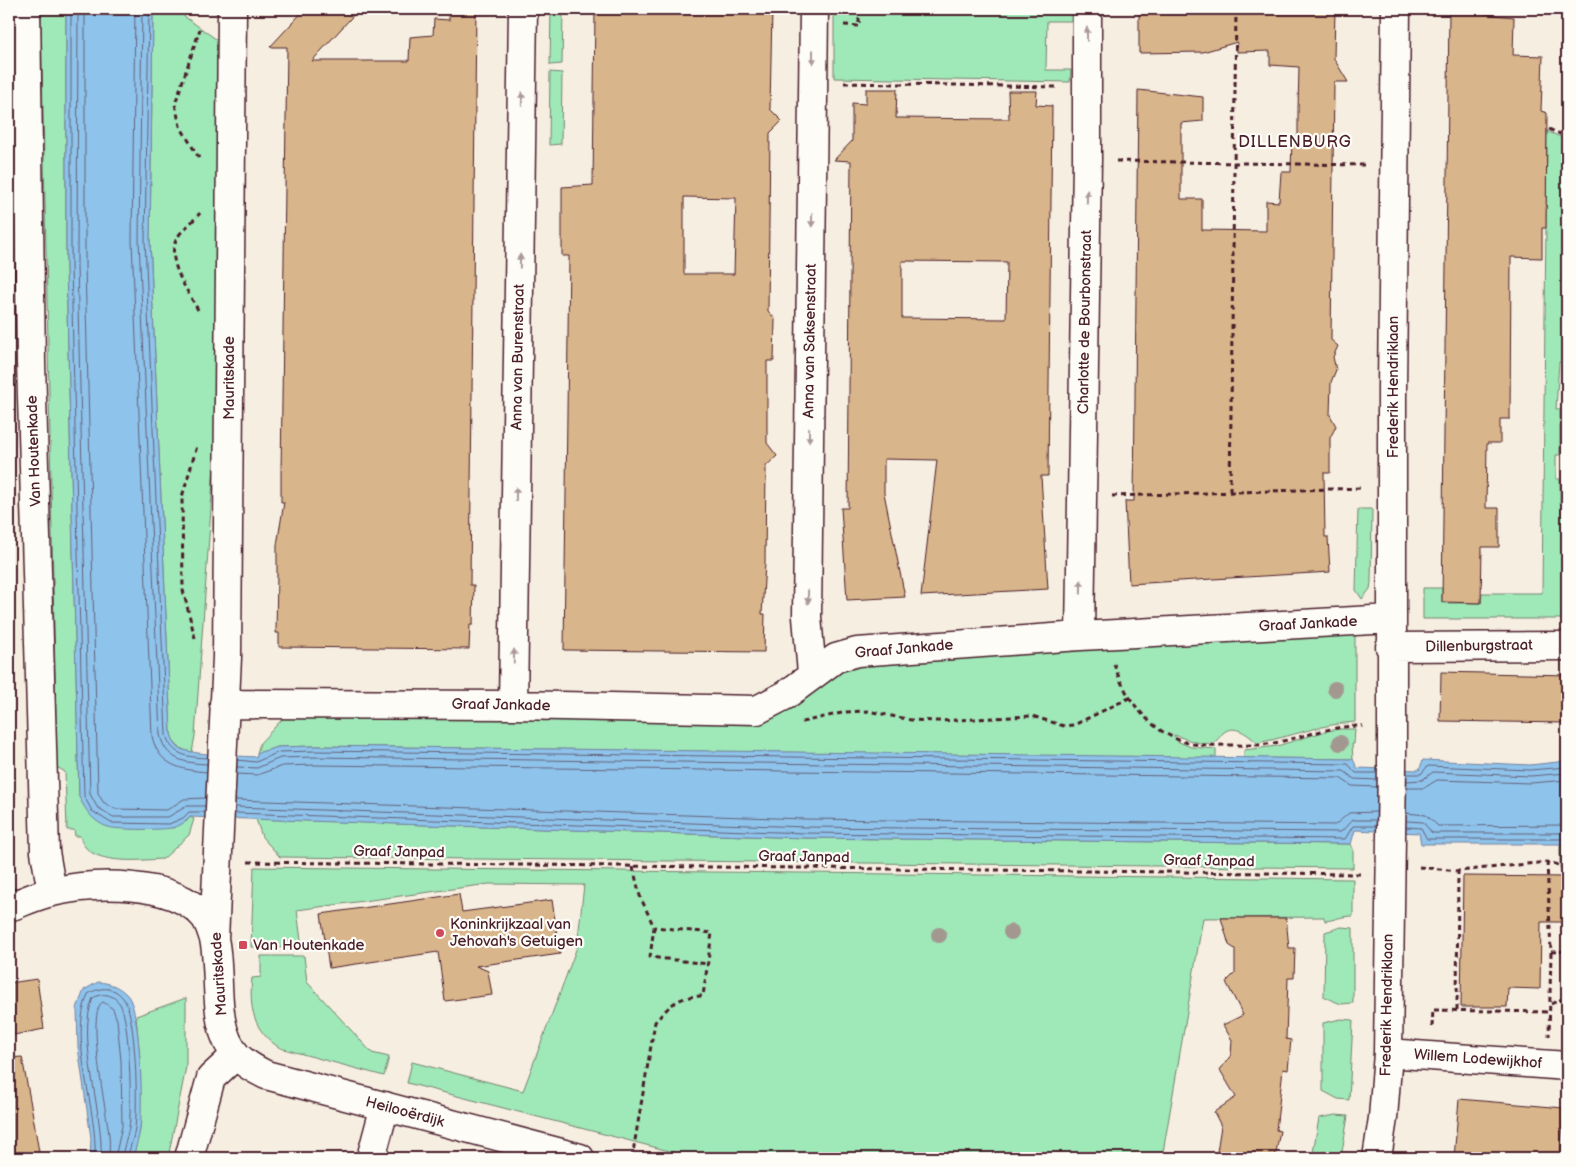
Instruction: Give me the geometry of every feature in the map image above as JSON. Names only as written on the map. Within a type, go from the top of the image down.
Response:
[{"type":"street","name":"Van Houtenkade","points":[[26,9],[32,362],[45,852],[52,892]]},
{"type":"street","name":"Mauritskade","points":[[232,9],[227,657],[214,939],[219,963],[221,1018],[227,1037],[236,1055]]},
{"type":"street","name":"Anna van Burenstraat","points":[[513,705],[523,9]]},
{"type":"street","name":"Anna van Saksenstraat","points":[[812,673],[807,616],[814,9]]},
{"type":"street","name":"Charlotte de Bourbonstraat","points":[[1080,636],[1087,160],[1087,9]]},
{"type":"street","name":"Frederik Hendriklaan","points":[[1377,1158],[1388,1053],[1392,765],[1390,647],[1393,488],[1392,389],[1396,166],[1396,9]]},
{"type":"street","name":"Graaf Jankade","points":[[224,704],[513,705],[757,710],[786,695],[812,673],[836,658],[857,652],[1110,634],[1391,620]]},
{"type":"street","name":"Dillenburgstraat","points":[[1390,647],[1567,646]]},
{"type":"street","points":[[9,907],[52,892],[106,886],[158,891],[189,903],[203,916],[214,939]]},
{"type":"street","name":"Willem Lodewijkhof","points":[[1388,1053],[1558,1065]]},
{"type":"street","points":[[189,1158],[211,1078],[236,1055]]},
{"type":"street","name":"Heilooërdijk","points":[[236,1055],[266,1075],[580,1158]]},
{"type":"street","points":[[371,1158],[385,1106]]},
{"type":"path","points":[[1230,491],[1236,9]]},
{"type":"path","points":[[201,27],[175,104],[180,126],[201,160]]},
{"type":"path","points":[[813,83],[1087,88]]},
{"type":"path","points":[[1549,129],[1567,137]]},
{"type":"path","points":[[1087,160],[1396,166]]},
{"type":"path","points":[[201,315],[179,274],[173,256],[176,240],[204,208]]},
{"type":"path","points":[[196,642],[183,590],[182,497],[198,440]]},
{"type":"path","points":[[1082,497],[1182,496],[1230,491],[1393,488]]},
{"type":"path","points":[[1110,634],[1112,657],[1129,698],[1139,712],[1165,733],[1176,739],[1195,744],[1250,745],[1271,743],[1344,725],[1391,728]]},
{"type":"path","name":"Graaf Janpad","points":[[217,862],[633,867],[1390,863],[1458,870],[1547,862],[1567,867]]},
{"type":"path","points":[[1547,862],[1551,952],[1550,1012],[1558,1065]]},
{"type":"path","points":[[633,867],[640,896],[654,927],[650,956],[708,964]]},
{"type":"path","points":[[1457,1010],[1458,870]]},
{"type":"path","points":[[632,1158],[656,1022],[669,1006],[686,996],[703,996],[712,933],[654,927]]},
{"type":"path","points":[[1551,952],[1567,951]]},
{"type":"path","points":[[1551,1004],[1567,997]]},
{"type":"path","points":[[1429,1056],[1433,1010],[1550,1012]]},
{"type":"green space","points":[[43,9],[66,9],[66,265],[79,797],[173,828],[187,821],[190,817],[194,819],[189,835],[163,859],[115,860],[92,853],[84,846],[80,836],[75,836],[74,830],[67,830],[65,772],[57,767],[41,15]]},
{"type":"green space","points":[[153,9],[174,9],[220,42],[217,423],[195,736],[192,752],[178,746],[171,734],[150,240]]},
{"type":"green space","points":[[551,9],[563,9],[562,64],[550,65]]},
{"type":"green space","points":[[834,9],[1071,9],[1071,21],[1047,21],[1046,70],[1071,70],[1070,82],[834,78]]},
{"type":"green space","points":[[550,72],[562,73],[561,144],[549,145]]},
{"type":"green space","points":[[1547,131],[1567,140],[1567,362],[1559,362],[1556,409],[1560,409],[1560,455],[1556,455],[1556,479],[1560,479],[1560,503],[1567,503],[1567,619],[1423,619],[1423,588],[1442,588],[1442,603],[1481,603],[1482,593],[1542,593]]},
{"type":"green space","points":[[1358,509],[1372,509],[1371,582],[1370,589],[1362,599],[1356,590]]},
{"type":"green space","points":[[1355,632],[1355,722],[1330,725],[1257,743],[1241,731],[1232,729],[1223,733],[1216,741],[1207,744],[1174,735],[1177,741],[1191,747],[1216,749],[1216,758],[315,746],[278,747],[257,753],[260,743],[289,712],[767,716],[792,707],[834,676],[857,662]]},
{"type":"green space","points":[[1355,729],[1354,744],[1352,744],[1353,759],[1244,758],[1244,750],[1277,746],[1326,731]]},
{"type":"green space","points":[[256,819],[805,838],[1351,844],[1353,849],[1353,868],[280,857],[262,837]]},
{"type":"green space","points":[[1567,844],[1567,878],[1560,868],[1560,845]]},
{"type":"green space","points":[[254,867],[1353,879],[1353,916],[1325,921],[1324,917],[1203,918],[1162,1158],[696,1158],[407,1083],[412,1062],[523,1091],[577,947],[584,885],[489,884],[297,910],[302,948],[251,947]]},
{"type":"green space","points":[[1341,927],[1353,928],[1353,1003],[1341,1004],[1324,997],[1325,932]]},
{"type":"green space","points":[[261,956],[304,956],[307,982],[372,1053],[389,1057],[384,1076],[280,1048],[271,1041],[258,1026],[252,1009],[252,978],[261,977]]},
{"type":"green space","points":[[186,998],[186,1067],[168,1158],[133,1158],[140,1129],[140,1061],[136,1016]]},
{"type":"green space","points":[[1341,1019],[1353,1020],[1349,1100],[1338,1099],[1323,1091],[1323,1023]]},
{"type":"green space","points":[[1336,1115],[1348,1116],[1341,1158],[1312,1158],[1319,1118]]},
{"type":"water","points":[[66,9],[153,9],[150,240],[171,734],[179,748],[204,754],[257,757],[257,753],[278,747],[315,746],[1353,759],[1357,768],[1419,770],[1423,760],[1530,765],[1567,761],[1567,844],[1421,844],[1419,833],[1355,830],[1351,844],[805,838],[190,817],[179,825],[166,829],[120,829],[103,825],[90,815],[79,797],[66,265]]},
{"type":"water","points":[[98,982],[115,986],[128,996],[136,1020],[140,1060],[141,1118],[139,1136],[133,1158],[90,1158],[91,1138],[78,1047],[77,1008],[84,990]]},
{"type":"building","points":[[305,9],[359,9],[312,61],[409,61],[410,37],[433,35],[434,19],[449,20],[449,9],[476,9],[470,585],[474,585],[473,625],[470,625],[469,649],[279,647],[279,633],[276,633],[277,545],[284,502],[281,502],[281,472],[287,47],[270,47]]},
{"type":"building","points":[[595,9],[772,9],[770,109],[782,121],[770,133],[768,311],[775,319],[774,361],[767,361],[767,443],[777,456],[766,466],[765,563],[762,614],[765,614],[764,652],[564,650],[569,256],[562,256],[562,187],[593,185]],"holes":[[[684,197],[736,198],[734,274],[684,274]]]},
{"type":"building","points":[[1139,9],[1335,9],[1334,59],[1348,82],[1334,82],[1331,340],[1338,346],[1333,357],[1336,370],[1331,382],[1330,415],[1336,426],[1330,438],[1330,473],[1324,473],[1325,537],[1328,537],[1330,572],[1129,584],[1125,501],[1134,501],[1138,90],[1203,97],[1203,121],[1181,123],[1181,199],[1202,199],[1202,230],[1266,231],[1266,201],[1279,202],[1281,172],[1291,172],[1292,138],[1298,138],[1299,67],[1270,65],[1270,51],[1237,52],[1237,42],[1203,52],[1139,53]]},
{"type":"building","points":[[1449,9],[1485,9],[1484,14],[1514,17],[1513,55],[1543,56],[1541,111],[1547,113],[1546,228],[1542,228],[1542,258],[1511,257],[1510,419],[1500,419],[1500,443],[1487,443],[1486,508],[1499,508],[1499,547],[1482,547],[1481,603],[1442,602]]},
{"type":"building","points":[[866,89],[897,89],[896,118],[1009,119],[1008,91],[1037,91],[1036,105],[1052,106],[1048,476],[1041,476],[1048,589],[921,596],[937,460],[884,459],[884,493],[905,597],[847,600],[841,508],[848,508],[851,161],[834,160],[852,141],[852,103],[866,104]],"holes":[[[902,261],[1007,262],[1006,319],[902,318]]]},
{"type":"building","points":[[1441,672],[1567,675],[1567,723],[1440,721]]},
{"type":"building","points":[[1463,876],[1567,877],[1567,922],[1541,922],[1540,989],[1508,988],[1507,1007],[1461,1007]]},
{"type":"building","name":"Koninkrijkzaal van Jehovah's Getuigen","points":[[459,894],[462,912],[552,900],[560,954],[476,966],[488,971],[492,995],[445,1001],[438,952],[329,968],[321,914]]},
{"type":"building","points":[[1221,918],[1286,918],[1289,948],[1295,948],[1294,978],[1288,978],[1286,1039],[1291,1040],[1288,1070],[1283,1069],[1276,1130],[1280,1131],[1275,1158],[1216,1158],[1221,1126],[1214,1112],[1236,1097],[1220,1070],[1231,1055],[1232,1040],[1223,1025],[1243,1015],[1226,982],[1235,973],[1235,949],[1229,945]]},
{"type":"building","points":[[37,979],[44,1029],[9,1036],[9,983]]},
{"type":"building","points":[[22,1057],[40,1158],[12,1158],[9,1130],[9,1058]]},
{"type":"building","points":[[1459,1099],[1564,1108],[1560,1158],[1454,1158]]},
{"type":"place","name":"Koninkrijkzaal van Jehovah's Getuigen","points":[[440,933]]},
{"type":"place","name":"Van Houtenkade","points":[[243,945]]},
{"type":"district","name":"DILLENBURG","points":[[1295,142]]}]
